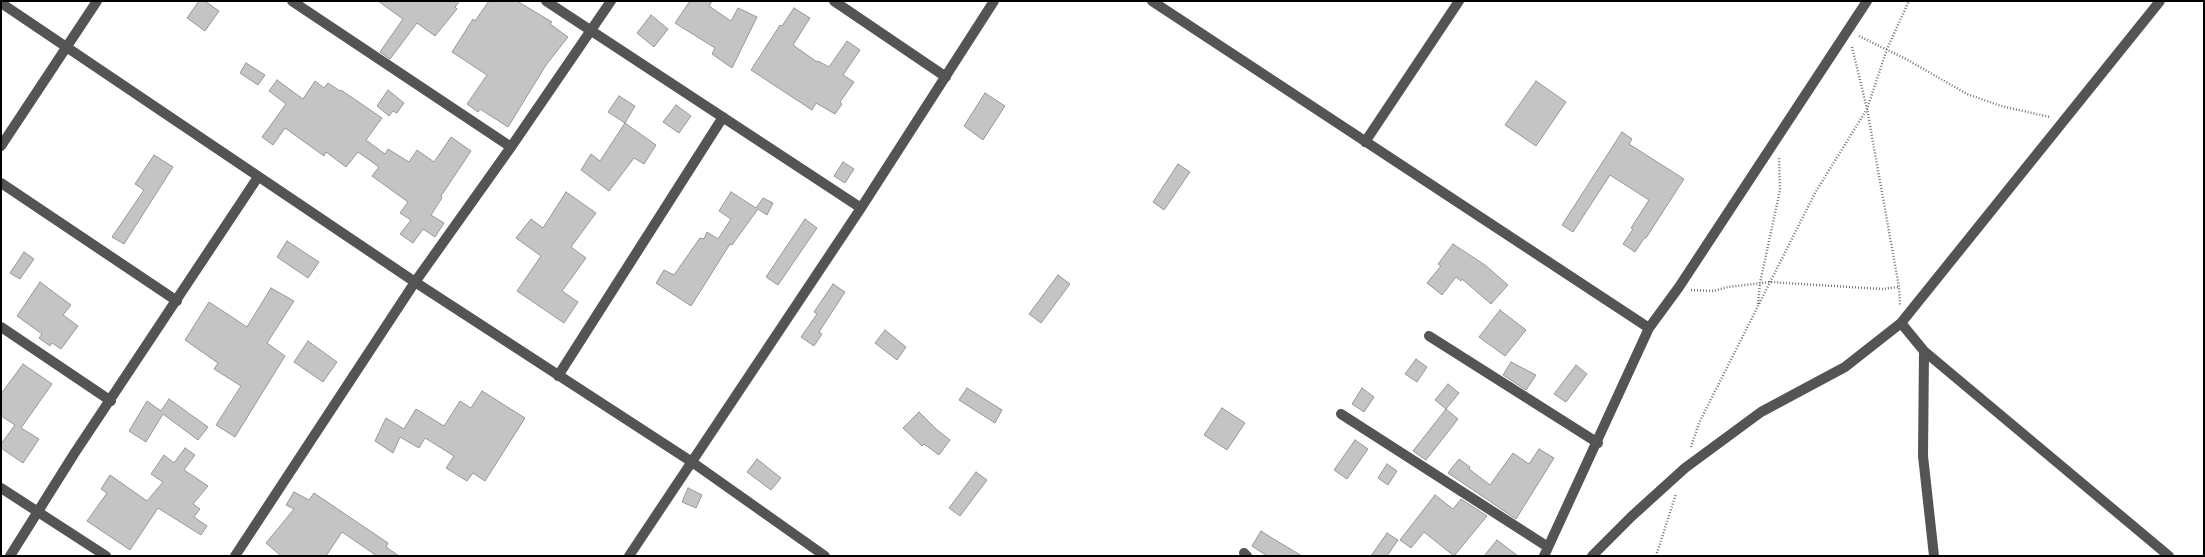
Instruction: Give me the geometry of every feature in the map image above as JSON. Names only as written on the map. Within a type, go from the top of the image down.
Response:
[{"type":"street","points":[[1,146],[97,1]]},
{"type":"street","points":[[292,1],[511,146]]},
{"type":"street","points":[[546,1],[861,208]]},
{"type":"street","points":[[236,556],[415,282],[611,1]]},
{"type":"street","points":[[834,1],[946,77]]},
{"type":"street","points":[[629,556],[861,208],[994,1]]},
{"type":"street","points":[[1152,1],[1649,328]]},
{"type":"street","points":[[1365,142],[1459,1]]},
{"type":"street","points":[[1341,414],[1546,552],[1598,443],[1649,328],[1679,287],[1867,1]]},
{"type":"street","points":[[1592,556],[1632,516],[1685,468],[1761,412],[1845,367],[1901,323],[2160,1]]},
{"type":"street","points":[[1,3],[67,46],[258,177],[415,282],[692,462],[825,556]]},
{"type":"street","points":[[558,376],[723,117]]},
{"type":"street","points":[[10,556],[258,177]]},
{"type":"street","points":[[1,183],[177,301]]},
{"type":"street","points":[[1901,323],[1924,351],[2169,556]]},
{"type":"street","points":[[1,327],[111,401]]},
{"type":"street","points":[[1429,336],[1598,443]]},
{"type":"street","points":[[1924,351],[1923,456],[1934,556]]},
{"type":"street","points":[[1,488],[106,556]]},
{"type":"path","points":[[1685,468],[1699,423],[1757,307],[1815,193],[1867,109],[1887,49],[1909,1]]},
{"type":"path","points":[[1848,31],[1887,49],[1967,94],[2001,106],[2065,120]]},
{"type":"path","points":[[1848,31],[1867,109],[1899,287],[1901,323]]},
{"type":"path","points":[[1757,307],[1760,283],[1780,190],[1779,156],[1773,144]]},
{"type":"path","points":[[1679,287],[1692,291],[1713,291],[1728,287],[1770,282],[1882,289],[1899,287]]},
{"type":"path","points":[[1656,556],[1678,490]]},
{"type":"building","points":[[199,1],[205,1],[219,11],[205,31],[187,18]]},
{"type":"building","points":[[378,1],[460,1],[455,7],[457,9],[435,36],[417,23],[390,59],[380,52],[403,19]]},
{"type":"building","points":[[489,1],[517,1],[552,22],[550,24],[568,37],[546,65],[508,127],[480,109],[478,112],[467,104],[487,75],[452,52],[473,19],[475,21]]},
{"type":"building","points":[[690,1],[712,1],[709,6],[731,21],[738,8],[757,17],[732,68],[712,54],[715,48],[675,23]]},
{"type":"building","points":[[794,8],[810,18],[793,45],[817,62],[818,61],[829,67],[847,41],[860,50],[843,75],[854,82],[840,102],[842,104],[835,114],[816,103],[812,110],[751,70],[780,25],[782,26]]},
{"type":"building","points":[[651,15],[668,29],[654,47],[637,33]]},
{"type":"building","points":[[246,63],[265,75],[258,85],[240,73]]},
{"type":"building","points":[[277,80],[303,99],[315,81],[324,88],[328,83],[382,118],[366,140],[385,154],[388,149],[409,162],[417,150],[434,162],[451,137],[471,151],[441,196],[442,198],[431,215],[444,223],[435,237],[423,229],[413,243],[400,234],[411,220],[400,213],[408,202],[372,176],[379,167],[358,152],[346,167],[326,152],[324,156],[285,128],[273,145],[262,137],[286,104],[269,91]]},
{"type":"building","points":[[1536,81],[1566,102],[1536,146],[1505,125]]},
{"type":"building","points":[[388,90],[404,103],[397,113],[393,111],[389,116],[377,106]]},
{"type":"building","points":[[985,93],[1005,106],[983,140],[964,126]]},
{"type":"building","points":[[619,96],[635,106],[625,123],[608,112]]},
{"type":"building","points":[[676,105],[691,116],[679,133],[663,122]]},
{"type":"building","points":[[625,123],[656,145],[644,164],[634,158],[609,191],[581,170],[591,154],[600,161]]},
{"type":"building","points":[[1622,132],[1632,139],[1629,144],[1684,179],[1646,238],[1645,237],[1635,252],[1623,244],[1633,229],[1631,228],[1649,200],[1610,175],[1573,232],[1562,225]]},
{"type":"building","points":[[154,155],[173,167],[124,244],[112,237],[144,190],[135,184]]},
{"type":"building","points":[[843,162],[854,169],[845,183],[834,176]]},
{"type":"building","points":[[1178,164],[1190,172],[1164,210],[1153,202]]},
{"type":"building","points":[[566,192],[596,213],[571,247],[586,258],[562,291],[578,302],[564,323],[517,291],[541,256],[516,238],[531,219],[543,228]]},
{"type":"building","points":[[731,192],[756,208],[763,198],[773,203],[767,215],[758,209],[732,245],[730,244],[691,306],[656,283],[664,270],[674,275],[700,238],[704,239],[707,232],[718,239],[731,219],[719,211]]},
{"type":"building","points":[[805,219],[817,228],[778,285],[766,277]]},
{"type":"building","points":[[287,241],[319,262],[308,278],[277,257]]},
{"type":"building","points":[[1453,244],[1485,265],[1508,285],[1491,304],[1462,279],[1461,281],[1456,277],[1442,295],[1427,283],[1441,266],[1438,264]]},
{"type":"building","points":[[24,252],[34,259],[20,279],[10,273]]},
{"type":"building","points":[[1058,275],[1070,284],[1041,323],[1029,314]]},
{"type":"building","points":[[40,282],[71,305],[63,315],[78,326],[61,349],[52,343],[50,346],[39,338],[42,334],[17,316]]},
{"type":"building","points":[[833,284],[845,292],[819,332],[822,334],[814,346],[801,337],[817,314],[814,312]]},
{"type":"building","points":[[271,288],[294,301],[267,343],[285,356],[235,437],[216,425],[241,386],[214,369],[218,363],[185,340],[209,302],[247,327]]},
{"type":"building","points":[[1500,310],[1526,330],[1505,356],[1479,337]]},
{"type":"building","points":[[885,330],[906,347],[897,360],[875,343]]},
{"type":"building","points":[[308,341],[337,362],[323,382],[294,362]]},
{"type":"building","points":[[1416,359],[1427,367],[1417,382],[1405,374]]},
{"type":"building","points":[[1511,362],[1536,375],[1526,390],[1503,375]]},
{"type":"building","points":[[23,364],[52,384],[21,428],[39,439],[23,463],[1,448],[1,444],[15,425],[1,416],[1,394]]},
{"type":"building","points":[[1576,365],[1587,374],[1566,402],[1554,394]]},
{"type":"building","points":[[1448,384],[1459,393],[1446,409],[1435,400]]},
{"type":"building","points":[[967,388],[1002,410],[995,423],[959,400]]},
{"type":"building","points":[[1362,388],[1374,397],[1364,412],[1352,404]]},
{"type":"building","points":[[482,391],[525,418],[485,481],[473,473],[467,481],[446,468],[454,456],[425,438],[419,448],[400,437],[393,453],[375,441],[386,418],[404,429],[416,409],[444,426],[460,401],[471,408]]},
{"type":"building","points":[[169,399],[208,427],[198,440],[163,414],[146,442],[129,431],[147,401],[161,411]]},
{"type":"building","points":[[1222,408],[1245,423],[1227,450],[1204,435]]},
{"type":"building","points":[[1446,409],[1458,419],[1426,460],[1413,451]]},
{"type":"building","points":[[919,412],[936,429],[950,440],[939,455],[924,444],[922,446],[903,428]]},
{"type":"building","points":[[1355,440],[1368,449],[1347,479],[1334,470]]},
{"type":"building","points":[[185,448],[195,455],[184,470],[208,486],[193,504],[200,509],[194,517],[207,526],[201,535],[158,508],[130,550],[87,521],[107,493],[101,489],[110,475],[147,501],[163,482],[151,474],[164,455],[174,463]]},
{"type":"building","points":[[1539,449],[1554,458],[1516,519],[1448,473],[1459,459],[1470,467],[1469,469],[1490,485],[1513,453],[1529,464]]},
{"type":"building","points":[[757,459],[781,478],[771,490],[747,472]]},
{"type":"building","points":[[1387,464],[1397,471],[1388,485],[1378,478]]},
{"type":"building","points":[[976,472],[987,480],[960,516],[949,508]]},
{"type":"building","points":[[688,488],[702,495],[696,508],[682,502]]},
{"type":"building","points":[[294,492],[309,500],[314,493],[388,543],[386,547],[399,556],[377,556],[342,532],[326,556],[281,556],[266,543],[294,509],[286,505]]},
{"type":"building","points":[[1435,495],[1453,509],[1461,499],[1487,516],[1454,556],[1424,532],[1411,548],[1400,540]]},
{"type":"building","points":[[1261,531],[1302,556],[1267,556],[1252,546]]},
{"type":"building","points":[[1387,533],[1398,540],[1387,556],[1371,556]]},
{"type":"building","points":[[1497,540],[1518,556],[1484,556]]}]
